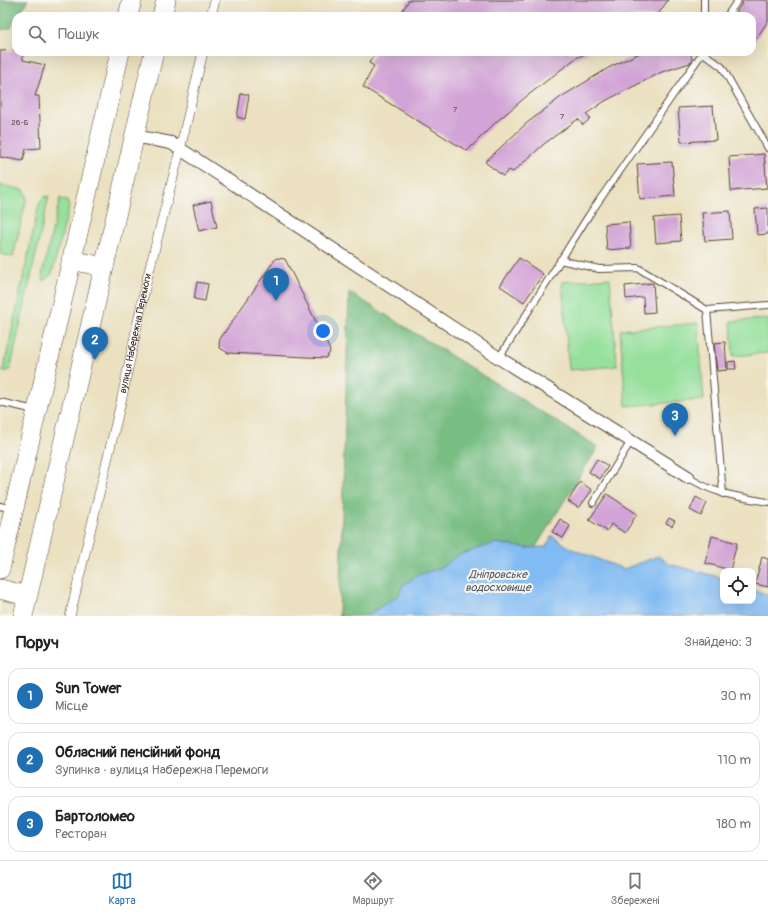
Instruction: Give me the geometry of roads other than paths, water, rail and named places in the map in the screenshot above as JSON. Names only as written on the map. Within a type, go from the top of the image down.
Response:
[{"type":"main road","points":[[129,12],[132,0]]},
{"type":"main road","points":[[163,12],[166,0]]},
{"type":"main road","points":[[0,569],[7,508],[37,410],[119,56]]},
{"type":"main road","points":[[23,616],[153,56]]},
{"type":"main road","points":[[71,260],[104,267]]},
{"type":"main road","points":[[0,589],[27,596]]},
{"type":"street","points":[[213,12],[215,0]]},
{"type":"street","name":"вулиця Набережна Перемоги","points":[[70,616],[121,402],[147,280],[202,56]]},
{"type":"street","points":[[134,136],[171,144],[499,358],[688,478]]},
{"type":"lane","points":[[704,0],[704,12]]},
{"type":"lane","points":[[730,12],[738,0]]},
{"type":"lane","points":[[499,358],[560,260],[644,134],[699,56]]},
{"type":"lane","points":[[707,56],[722,67],[768,148]]},
{"type":"lane","points":[[560,260],[599,270],[638,268],[707,310],[768,305]]},
{"type":"lane","points":[[707,310],[723,494]]},
{"type":"lane","points":[[0,402],[37,410]]},
{"type":"lane","points":[[593,503],[631,441]]},
{"type":"lane","points":[[688,478],[703,487],[723,494],[768,502]]},
{"type":"water","name":"Дніпровське водосховище","points":[[552,536],[572,549],[624,569],[658,556],[669,564],[720,577],[720,604],[756,604],[756,590],[768,595],[768,616],[366,616],[399,595],[403,585],[418,575],[440,568],[458,555],[496,543],[527,548],[546,547]]},
{"type":"place","name":"Sun Tower","points":[[276,301]]},
{"type":"place","name":"Обласний пенсійний фонд","points":[[95,360]]},
{"type":"place","name":"Бартоломео","points":[[675,436]]}]
